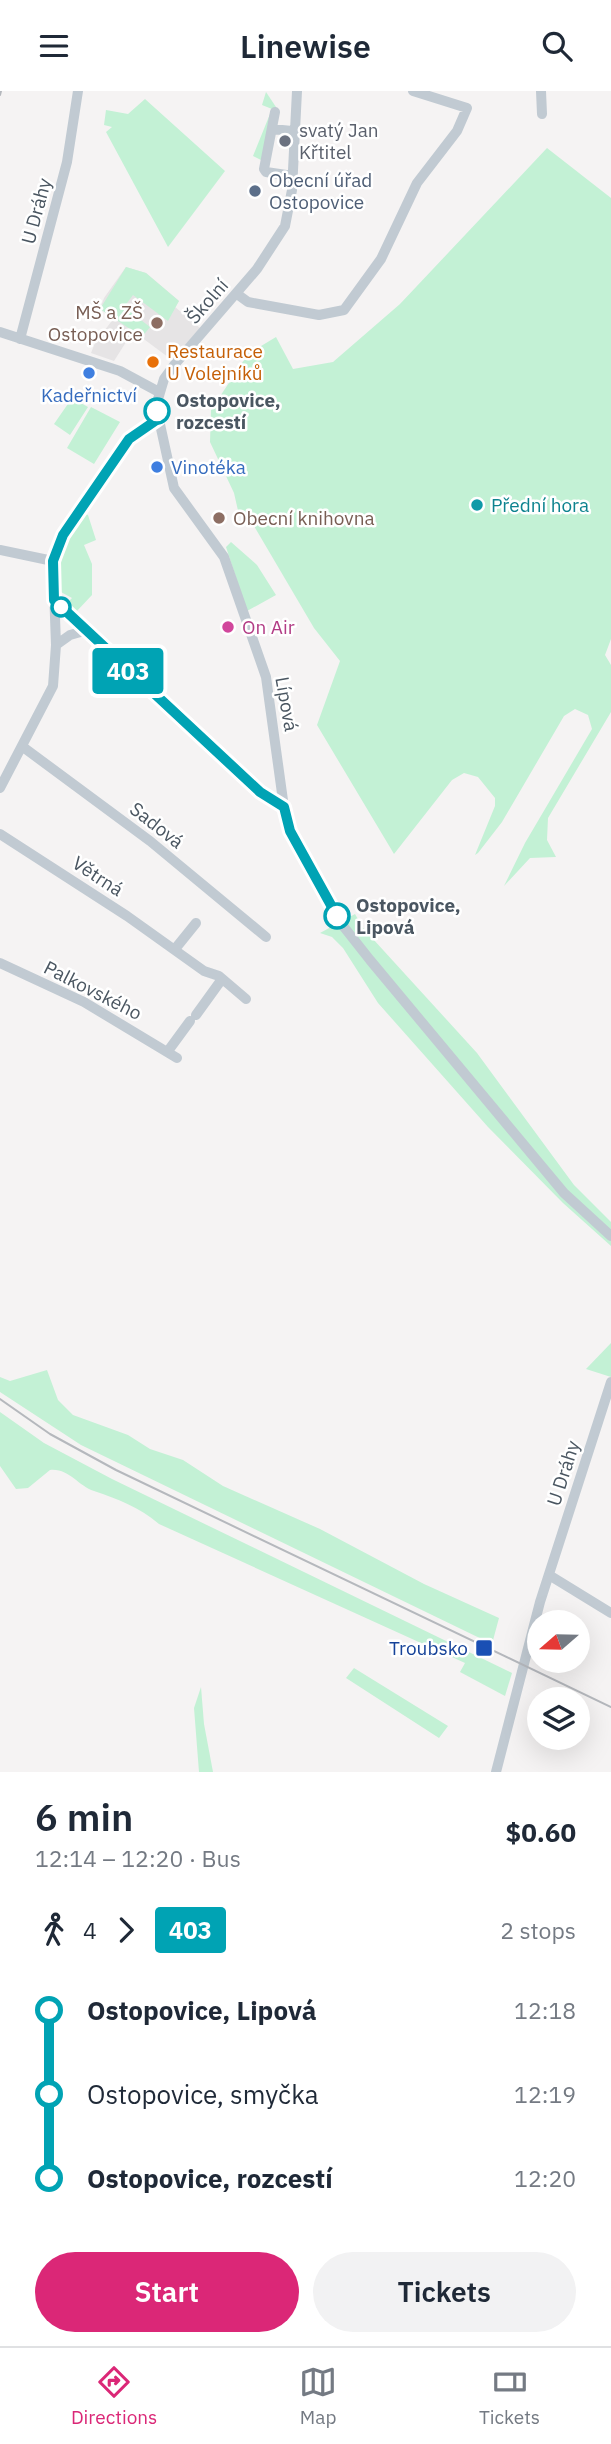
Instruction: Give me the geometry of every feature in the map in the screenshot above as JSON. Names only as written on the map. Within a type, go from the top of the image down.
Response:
[{"type":"street","name":"U Dráhy","points":[[20,339],[67,162],[78,91]]},
{"type":"street","name":"Školní","points":[[165,448],[158,419],[159,392],[175,364],[237,294],[267,256],[285,226],[293,176],[297,91]]},
{"type":"street","points":[[237,294],[248,302],[319,315],[344,310],[381,259],[417,183],[457,131],[467,109],[413,91]]},
{"type":"street","points":[[541,91],[542,114]]},
{"type":"street","points":[[275,112],[264,171],[293,176]]},
{"type":"street","points":[[272,129],[292,131]]},
{"type":"street","points":[[0,333],[120,371],[159,392]]},
{"type":"street","points":[[0,788],[52,686],[58,641],[53,561],[63,535],[124,446],[135,433],[158,419]]},
{"type":"street","name":"Lípová","points":[[165,448],[174,488],[224,557],[266,677],[284,807],[294,839],[340,922],[564,1193],[611,1236]]},
{"type":"street","points":[[0,550],[53,561]]},
{"type":"street","points":[[54,600],[81,629],[260,792],[284,807]]},
{"type":"street","points":[[58,641],[81,629]]},
{"type":"street","name":"Sadová","points":[[23,747],[150,841],[266,937]]},
{"type":"street","name":"Větrná","points":[[0,834],[176,949],[204,971],[222,979],[246,999]]},
{"type":"street","points":[[176,949],[196,923]]},
{"type":"street","name":"Palkovského","points":[[0,963],[84,1002],[177,1058]]},
{"type":"street","points":[[168,1051],[222,979]]},
{"type":"street","name":"U Dráhy","points":[[496,1772],[549,1575],[611,1383]]},
{"type":"street","points":[[549,1575],[611,1613]]},
{"type":"shaded area","points":[[126,267],[146,273],[179,301],[175,307],[200,328],[172,360],[133,331],[114,361],[91,353],[95,343],[114,318],[100,309],[104,298]]},
{"type":"green space","points":[[266,92],[276,107],[263,161],[253,156],[272,109],[262,105]]},
{"type":"green space","points":[[145,99],[225,171],[168,247],[106,132],[112,127],[104,125],[106,110],[128,114]]},
{"type":"green space","points":[[547,148],[611,198],[611,639],[605,655],[611,665],[611,712],[548,818],[547,840],[556,857],[530,858],[504,886],[525,843],[592,729],[588,715],[575,709],[564,716],[502,822],[478,853],[475,855],[495,806],[495,798],[478,777],[464,773],[452,780],[394,854],[317,725],[340,661],[314,628],[247,514],[239,515],[234,493],[210,442],[211,410],[248,354],[276,337],[293,369],[333,362],[400,304]]},
{"type":"green space","points":[[126,267],[146,273],[179,301],[168,321],[133,295],[124,307],[150,327],[142,337],[100,309]]},
{"type":"green space","points":[[72,398],[88,407],[70,435],[54,424]]},
{"type":"green space","points":[[91,407],[120,422],[94,464],[67,448]]},
{"type":"green space","points":[[83,513],[88,515],[96,540],[84,545],[92,564],[92,595],[76,612],[67,603],[72,598],[59,591],[62,550]]},
{"type":"green space","points":[[231,542],[257,565],[276,595],[247,611],[226,547]]},
{"type":"green space","points":[[355,914],[363,928],[477,1053],[574,1185],[611,1222],[611,1246],[563,1203],[488,1127],[378,1003],[343,948],[332,937],[320,933]]},
{"type":"green space","points":[[611,1343],[611,1377],[586,1369]]},
{"type":"green space","points":[[47,1370],[58,1400],[73,1415],[128,1435],[150,1449],[183,1460],[223,1486],[320,1529],[424,1584],[499,1618],[492,1644],[81,1445],[0,1392],[0,1377],[10,1381]]},
{"type":"green space","points":[[0,1412],[44,1443],[112,1479],[512,1673],[505,1696],[460,1672],[465,1663],[159,1524],[120,1500],[88,1489],[68,1474],[50,1470],[28,1488],[16,1489],[0,1466]]},
{"type":"green space","points":[[354,1668],[448,1726],[439,1738],[346,1678]]},
{"type":"green space","points":[[201,1687],[204,1724],[213,1772],[199,1772],[194,1708]]},
{"type":"railway","points":[[0,95],[1,91]]},
{"type":"railway","points":[[0,1399],[50,1434],[116,1470],[611,1707]]},
{"type":"bus line","name":"403","points":[[157,411],[158,419],[129,439],[63,535],[53,561],[54,600],[84,631],[260,792],[284,807],[290,831],[313,878],[337,916]]},
{"type":"place","name":"svatý Jan Křtitel","points":[[285,141]]},
{"type":"place","name":"Obecní úřad Ostopovice","points":[[255,191]]},
{"type":"place","name":"MŠ a ZŠ Ostopovice","points":[[157,323]]},
{"type":"place","name":"Restaurace U Volejníků","points":[[153,362]]},
{"type":"place","name":"Kadeřnictví","points":[[89,373]]},
{"type":"place","name":"Ostopovice, rozcestí","points":[[157,411]]},
{"type":"place","name":"Vinotéka","points":[[157,467]]},
{"type":"place","name":"Přední hora","points":[[477,505]]},
{"type":"place","name":"Obecní knihovna","points":[[219,518]]},
{"type":"place","name":"On Air","points":[[228,627]]},
{"type":"place","name":"Ostopovice, Lipová","points":[[337,916]]},
{"type":"place","name":"Troubsko","points":[[484,1648]]}]
